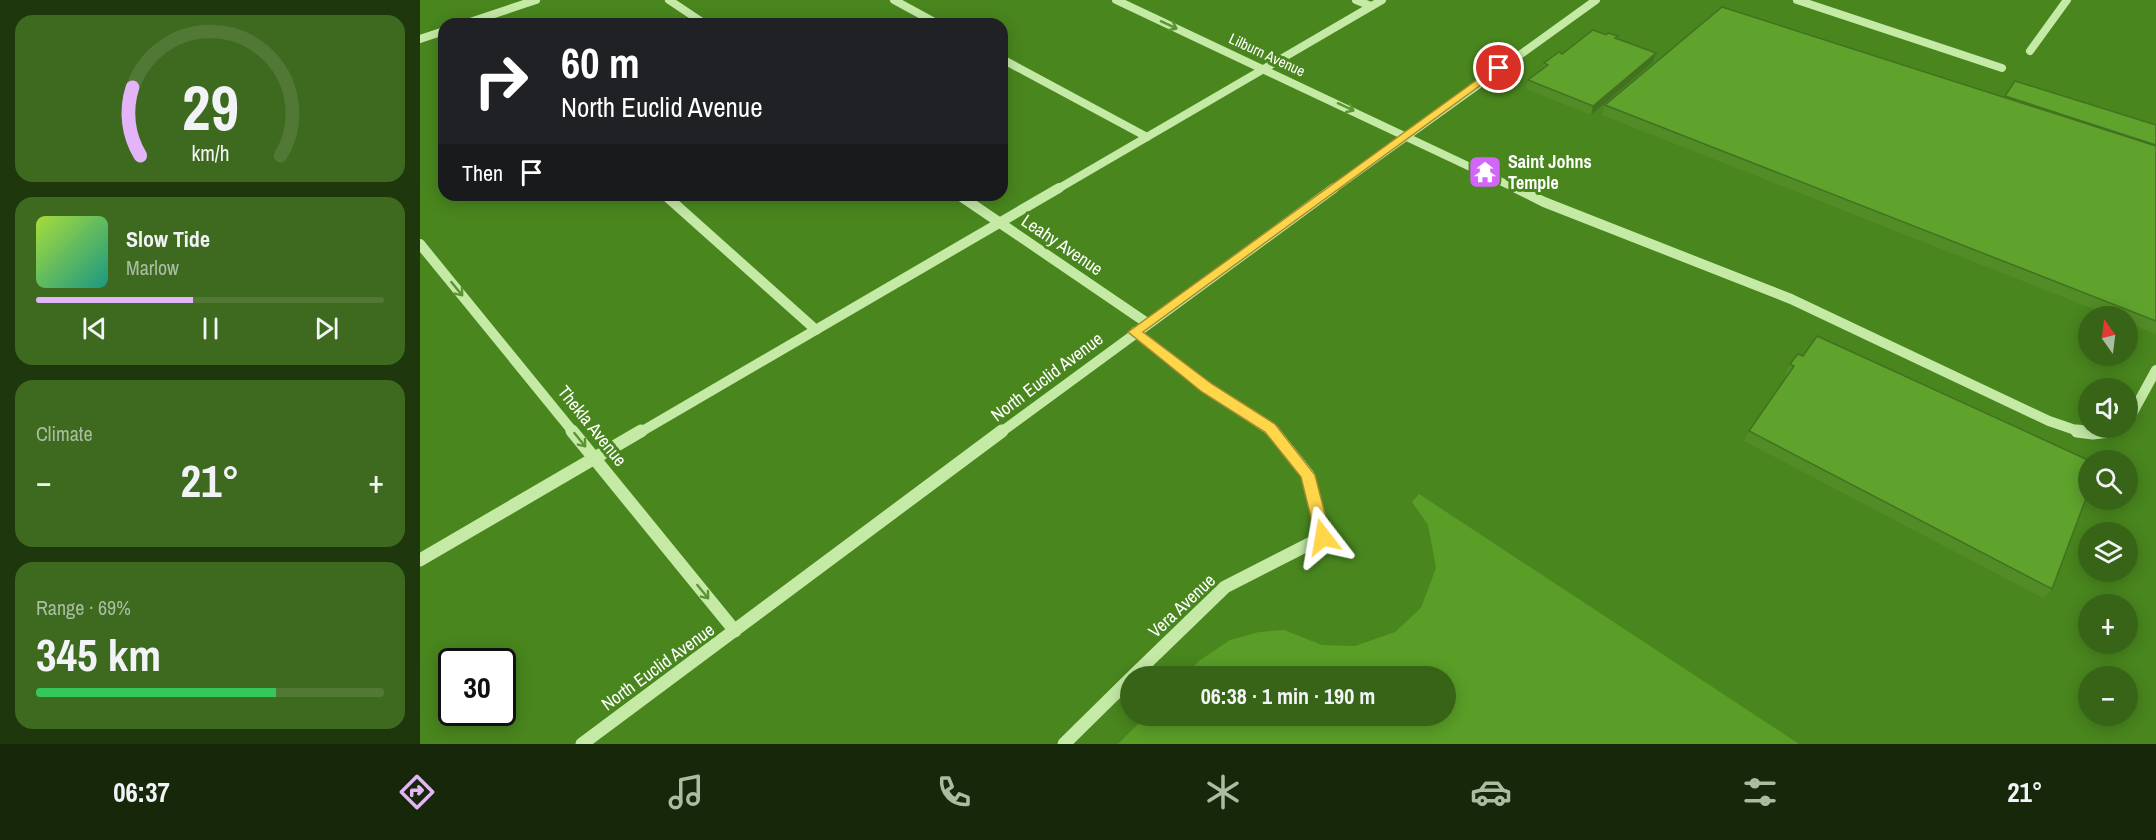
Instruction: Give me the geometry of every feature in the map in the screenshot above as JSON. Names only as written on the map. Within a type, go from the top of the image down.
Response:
[{"type":"street","points":[[484,18],[536,0]]},
{"type":"street","points":[[669,0],[696,18]]},
{"type":"street","points":[[894,0],[928,18]]},
{"type":"street","name":"Lilburn Avenue","points":[[1116,0],[1544,202],[1791,299],[2049,421],[2078,432]]},
{"type":"street","points":[[1356,0],[1371,6]]},
{"type":"street","points":[[420,560],[594,457],[1001,224],[1382,0]]},
{"type":"street","points":[[1797,0],[2002,68]]},
{"type":"street","points":[[2030,51],[2067,0]]},
{"type":"street","name":"North Euclid Avenue","points":[[586,743],[1134,332],[1592,1]]},
{"type":"street","points":[[420,39],[438,33]]},
{"type":"street","points":[[1008,62],[1147,137]]},
{"type":"street","points":[[672,201],[816,330]]},
{"type":"street","name":"Leahy Avenue","points":[[967,201],[1147,323]]},
{"type":"street","name":"Thekla Avenue","points":[[420,244],[735,631]]},
{"type":"street","name":"Vera Avenue","points":[[1134,332],[1207,388],[1270,428],[1308,475],[1323,537],[1225,587],[1143,666]]},
{"type":"street","points":[[2138,403],[2156,370]]},
{"type":"street","name":"Vera Avenue","points":[[1064,744],[1120,689]]},
{"type":"green space","points":[[1419,494],[1799,744],[1118,744],[1136,726],[1456,726],[1456,666],[1194,666],[1230,640],[1259,632],[1284,630],[1322,645],[1355,646],[1395,632],[1421,608],[1436,568],[1428,525],[1412,502]]},
{"type":"building","points":[[1722,7],[2156,146],[2156,321],[2138,314],[2138,306],[2118,306],[1605,105]]},
{"type":"building","points":[[1593,30],[1606,35],[1608,33],[1618,36],[1615,38],[1656,53],[1593,106],[1528,80],[1548,65],[1544,63],[1559,52],[1562,54]]},
{"type":"building","points":[[2015,81],[2156,125],[2156,145],[2005,96]]},
{"type":"building","points":[[1817,336],[2078,455],[2078,510],[2082,510],[2052,589],[1749,431],[1794,366],[1790,364],[1798,354],[1803,356]]},
{"type":"place","name":"Saint Johns Temple","points":[[1485,172]]},
{"type":"route","points":[[1323,537],[1308,475],[1270,428],[1207,388],[1134,332],[1499,68]]}]
